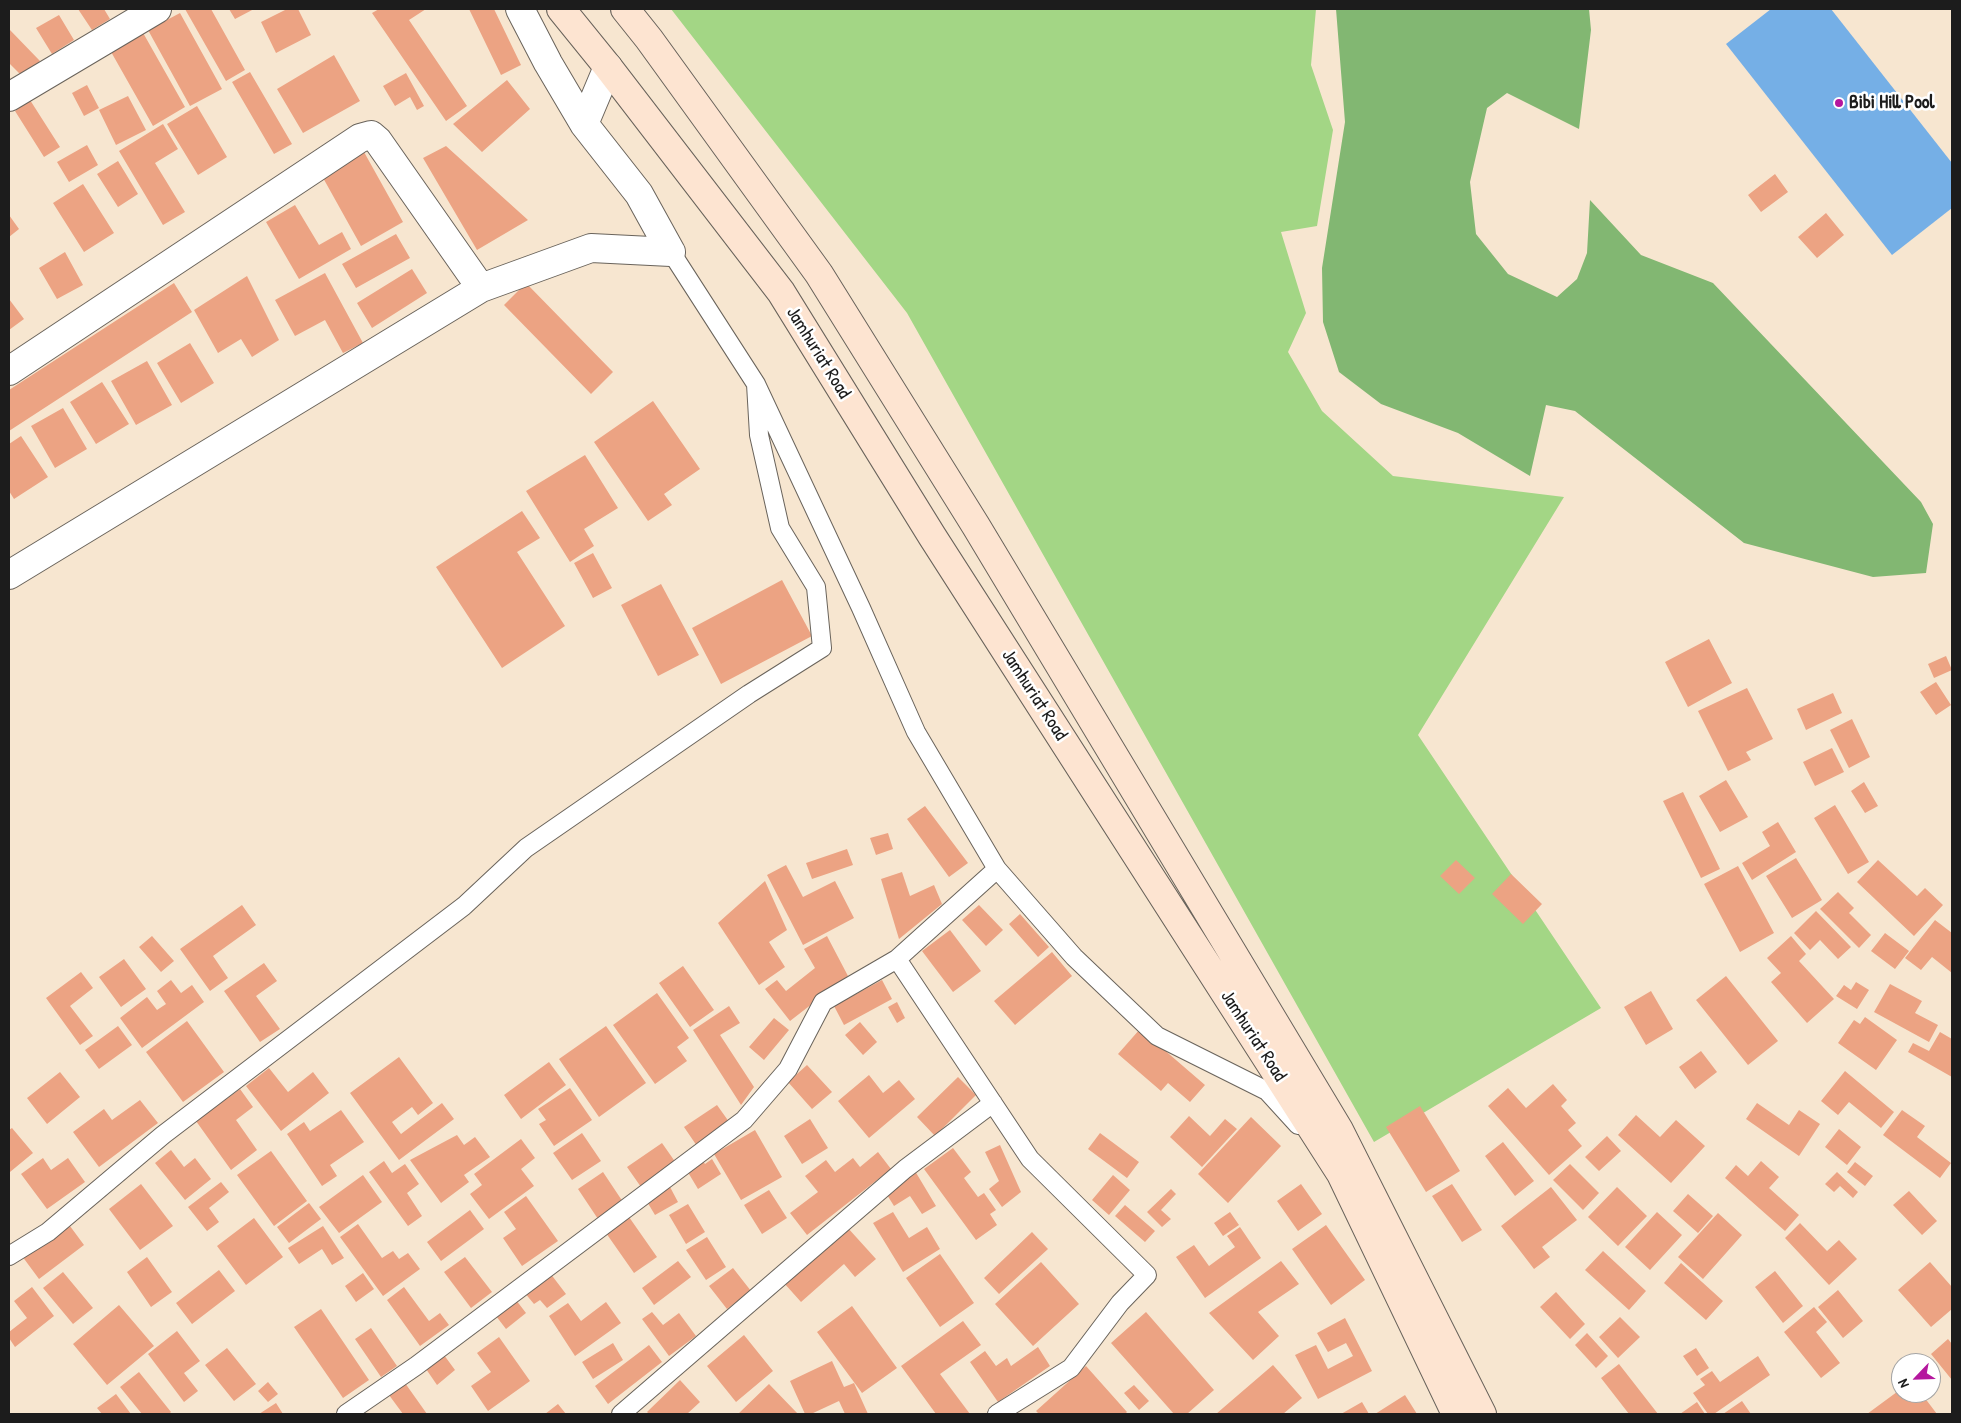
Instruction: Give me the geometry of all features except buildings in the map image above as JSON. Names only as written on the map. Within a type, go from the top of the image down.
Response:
[{"type":"main road","name":"Jamhuriat Road","points":[[561,9],[608,67],[781,292],[938,544],[1341,1174],[1456,1414]]},
{"type":"main road","name":"Jamhuriat Road","points":[[624,9],[649,39],[819,274],[976,526],[1339,1130],[1482,1414]]},
{"type":"street","points":[[9,97],[157,9]]},
{"type":"street","points":[[520,9],[548,63],[584,124],[639,194],[671,252]]},
{"type":"street","points":[[584,124],[608,67]]},
{"type":"street","points":[[9,371],[360,138],[371,135],[378,141],[481,288]]},
{"type":"street","points":[[9,575],[481,288],[591,248],[671,252]]},
{"type":"lane","points":[[671,252],[756,384],[862,608],[916,732],[997,869],[1074,956],[1157,1036],[1267,1091],[1341,1174]]},
{"type":"lane","points":[[9,1256],[48,1232],[163,1135],[464,906],[526,848],[748,694],[822,648],[816,587],[780,528],[759,435],[756,384]]},
{"type":"lane","points":[[346,1414],[416,1366],[744,1120],[788,1069],[823,1002],[896,959],[997,869]]},
{"type":"lane","points":[[896,959],[1030,1159],[1147,1275],[1120,1303],[1070,1368],[996,1414]]},
{"type":"lane","points":[[621,1414],[905,1169],[993,1103]]},
{"type":"green space","points":[[671,9],[1316,9],[1311,65],[1333,130],[1317,226],[1281,232],[1306,313],[1288,352],[1322,411],[1393,476],[1564,497],[1418,735],[1601,1008],[1374,1142],[907,313]]},
{"type":"green space","points":[[1336,9],[1589,9],[1591,30],[1579,129],[1507,93],[1487,108],[1470,182],[1476,234],[1508,274],[1557,297],[1577,279],[1587,253],[1590,200],[1641,255],[1713,283],[1921,502],[1933,524],[1926,573],[1873,577],[1744,543],[1575,411],[1546,405],[1530,476],[1458,433],[1381,404],[1339,372],[1323,322],[1322,268],[1345,122]]},
{"type":"water","name":"Bibi Hill Pool","points":[[1771,9],[1831,9],[1952,163],[1952,208],[1892,255],[1726,44]]},
{"type":"place","name":"Bibi Hill Pool","points":[[1839,103]]}]
